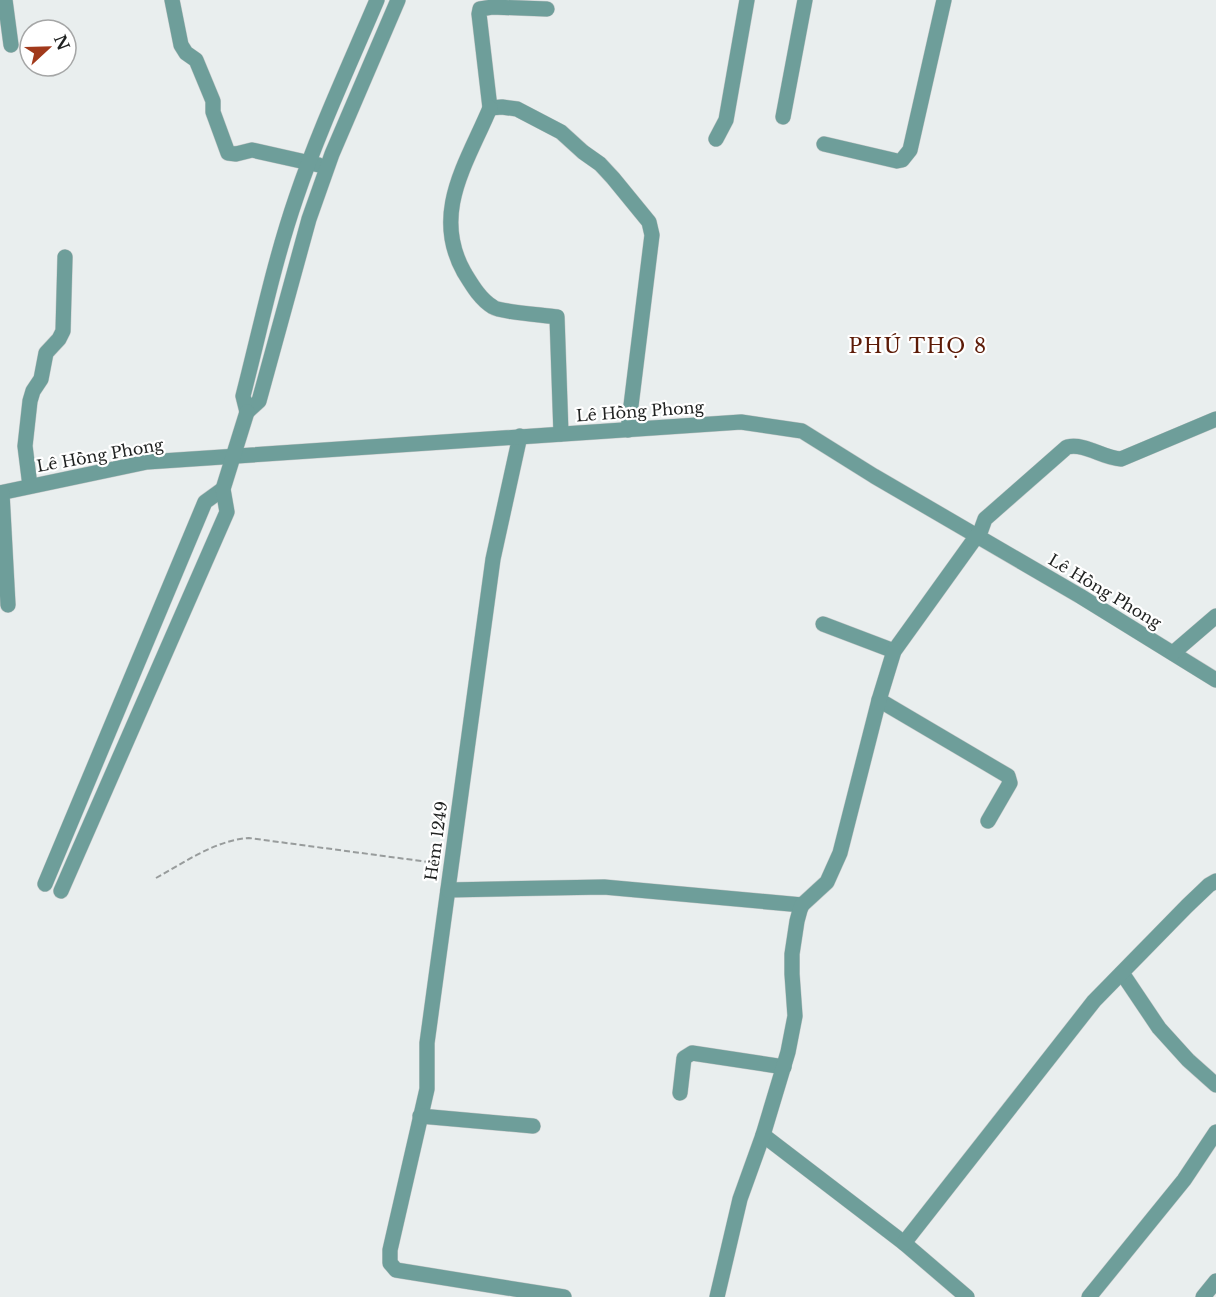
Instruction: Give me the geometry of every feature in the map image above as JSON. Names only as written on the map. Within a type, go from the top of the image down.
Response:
[{"type":"street","points":[[5,0],[10,45]]},
{"type":"street","points":[[172,0],[181,45],[196,60],[213,101],[213,112],[228,153],[236,154],[252,150],[327,167]]},
{"type":"street","points":[[61,891],[227,512],[223,489],[247,412],[243,396],[276,264],[295,200],[319,134],[378,0]]},
{"type":"street","points":[[247,412],[259,401],[293,273],[327,167],[398,0]]},
{"type":"street","points":[[716,139],[726,120],[747,0]]},
{"type":"street","points":[[783,117],[805,0]]},
{"type":"street","points":[[824,144],[897,161],[906,156],[910,150],[944,0]]},
{"type":"street","points":[[547,9],[492,7],[480,9],[490,108],[455,190],[450,212],[450,236],[458,261],[473,289],[495,309],[557,317],[561,434]]},
{"type":"street","points":[[490,108],[517,109],[561,132],[582,152],[600,164],[649,222],[652,235],[628,430]]},
{"type":"street","points":[[30,486],[25,446],[30,401],[41,379],[46,353],[63,331],[65,256]]},
{"type":"street","points":[[717,1297],[740,1199],[764,1135],[784,1067],[795,1016],[792,954],[796,921],[802,905],[827,882],[840,853],[879,700],[894,651],[975,535],[981,530],[985,519],[1067,447],[1081,446],[1114,459],[1121,459],[1216,419]]},
{"type":"street","name":"Lê Hồng Phong","points":[[1,493],[147,462],[235,455],[741,422],[802,431],[1173,653],[1214,675]]},
{"type":"street","name":"Hẻm 1249","points":[[520,436],[493,559],[427,1043],[427,1089],[390,1250],[390,1263],[396,1270],[564,1297]]},
{"type":"street","points":[[45,884],[205,502],[223,489]]},
{"type":"street","points":[[1,493],[8,605]]},
{"type":"street","points":[[1173,653],[1216,616]]},
{"type":"street","points":[[823,624],[894,651]]},
{"type":"street","points":[[879,700],[1008,776],[1011,783],[988,821]]},
{"type":"street","points":[[118,708],[138,715]]},
{"type":"street","points":[[904,1243],[1095,1001],[1209,885],[1216,881]]},
{"type":"street","points":[[448,890],[604,887],[802,905]]},
{"type":"street","points":[[1122,973],[1159,1028],[1188,1060],[1216,1085]]},
{"type":"street","points":[[680,1093],[684,1058],[692,1053],[784,1067]]},
{"type":"street","points":[[420,1116],[533,1126]]},
{"type":"street","points":[[1089,1297],[1184,1180],[1216,1132]]},
{"type":"street","points":[[764,1135],[904,1243],[967,1297]]},
{"type":"street","points":[[1203,1297],[1216,1281]]},
{"type":"path","points":[[156,878],[208,850],[242,838],[451,865]]},
{"type":"district","name":"PHÚ THỌ 8","points":[[918,346]]}]
